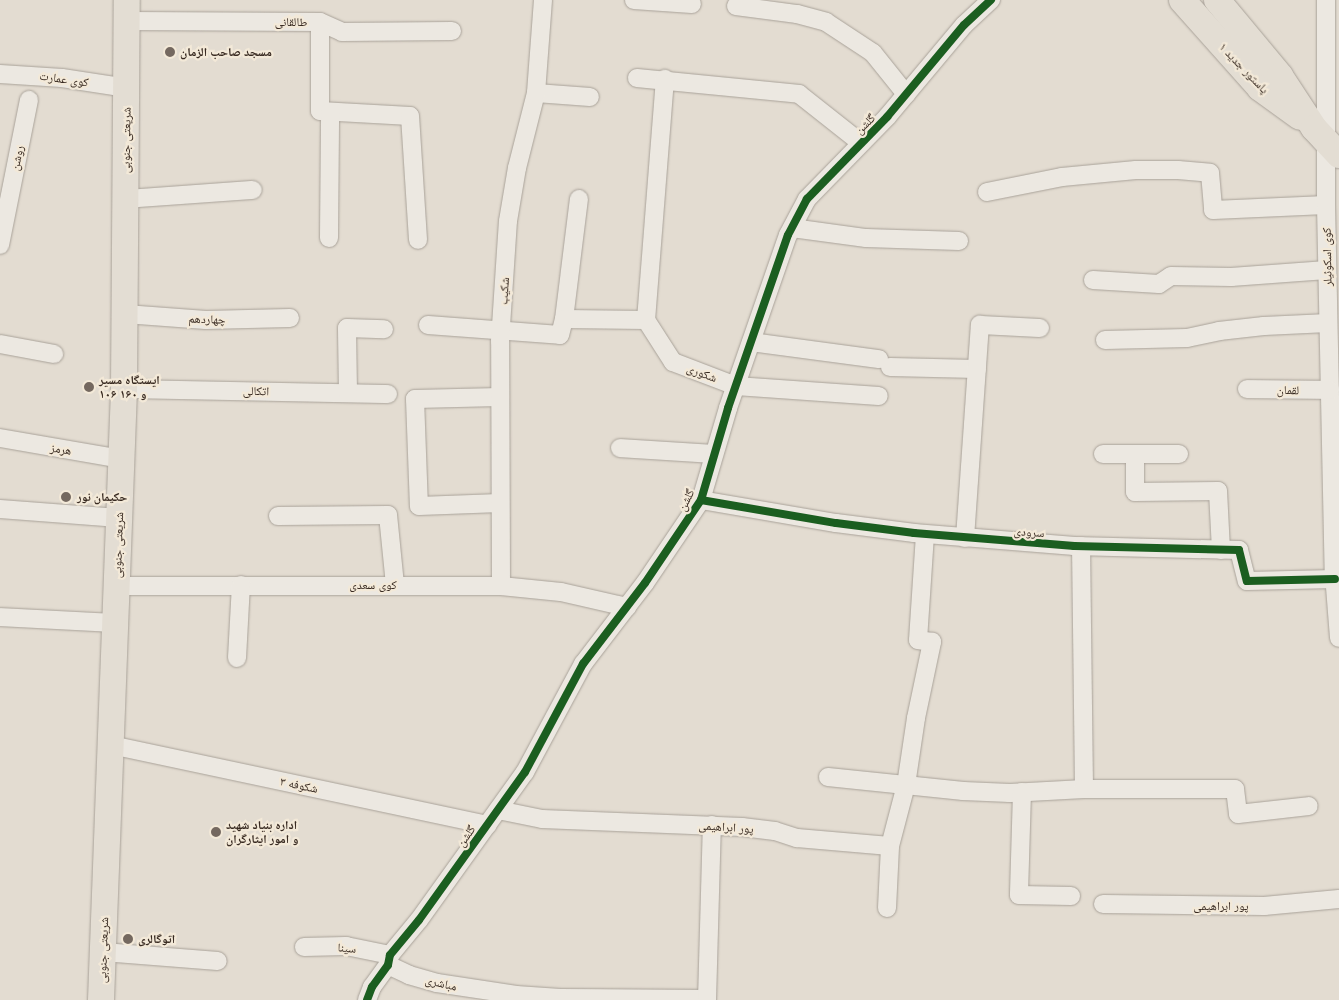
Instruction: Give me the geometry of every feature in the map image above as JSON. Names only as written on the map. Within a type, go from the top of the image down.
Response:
[{"type":"main road","name":"پاستور جدید ۱","points":[[1182,0],[1260,88],[1326,141]]},
{"type":"main road","name":"پاستور جدید ۱","points":[[1217,0],[1280,76],[1326,141]]},
{"type":"main road","name":"شریعتی جنوبی","points":[[101,1000],[124,389],[127,11]]},
{"type":"street","name":"شکیب","points":[[501,586],[501,330],[508,221],[517,168],[536,93],[544,0]]},
{"type":"street","points":[[634,0],[692,4]]},
{"type":"street","name":"گلشن","points":[[367,1000],[389,960],[420,920],[525,772],[583,664],[679,536],[701,500],[713,454],[751,342],[792,228],[807,198],[906,94],[964,25],[991,0]]},
{"type":"street","name":"کوی اسکوئیلر","points":[[1326,0],[1328,323],[1330,390],[1335,411],[1334,579],[1339,638]]},
{"type":"street","points":[[736,6],[798,14],[826,22],[873,53],[906,94]]},
{"type":"street","name":"طالقانی","points":[[127,11],[320,22],[342,32],[452,31]]},
{"type":"street","points":[[320,22],[320,111],[410,116],[418,240]]},
{"type":"street","name":"کوی عمارت","points":[[0,74],[62,78],[127,88]]},
{"type":"street","points":[[637,78],[665,79],[799,94],[861,143]]},
{"type":"street","points":[[428,325],[501,330],[646,320],[665,79]]},
{"type":"street","points":[[536,93],[590,97]]},
{"type":"street","name":"روشن","points":[[1,234],[29,100]]},
{"type":"street","points":[[329,238],[330,112]]},
{"type":"street","points":[[987,192],[1062,177],[1136,170],[1178,170],[1210,172],[1213,210],[1326,205]]},
{"type":"street","points":[[126,199],[254,190]]},
{"type":"street","points":[[562,327],[579,200]]},
{"type":"street","points":[[792,228],[866,238],[959,241]]},
{"type":"street","points":[[1092,280],[1159,284],[1170,276],[1230,277],[1327,270]]},
{"type":"street","name":"چهاردهم","points":[[125,314],[206,320],[290,318]]},
{"type":"street","name":"شکوری","points":[[646,320],[673,362],[736,386],[879,396]]},
{"type":"street","points":[[1105,340],[1187,338],[1264,326],[1328,323]]},
{"type":"street","points":[[965,538],[980,325],[1040,328]]},
{"type":"street","points":[[348,393],[347,328],[384,329]]},
{"type":"street","points":[[751,342],[884,363],[977,369]]},
{"type":"street","points":[[0,344],[54,354]]},
{"type":"street","name":"اتکالی","points":[[124,389],[388,394]]},
{"type":"street","name":"لقمان","points":[[1247,389],[1330,390]]},
{"type":"street","points":[[500,398],[414,399],[419,506],[500,503]]},
{"type":"street","name":"هرمز","points":[[0,438],[122,459]]},
{"type":"street","points":[[620,448],[713,454]]},
{"type":"street","points":[[1103,454],[1179,454]]},
{"type":"street","points":[[1135,454],[1135,492],[1218,491],[1221,550]]},
{"type":"street","name":"سرودی","points":[[701,500],[836,523],[965,538],[1081,546],[1239,550],[1247,581],[1334,579]]},
{"type":"street","points":[[0,508],[120,518]]},
{"type":"street","points":[[278,516],[388,515],[395,585]]},
{"type":"street","points":[[887,908],[890,846],[906,785],[916,718],[932,642],[918,640],[925,534]]},
{"type":"street","points":[[1081,546],[1084,790]]},
{"type":"street","name":"کوی سعدی","points":[[116,586],[501,586],[561,592],[627,607]]},
{"type":"street","points":[[237,658],[241,586]]},
{"type":"street","points":[[0,617],[115,623]]},
{"type":"street","name":"شکوفه ۳","points":[[110,745],[488,825]]},
{"type":"street","points":[[828,777],[963,791],[1235,789],[1238,814],[1308,806]]},
{"type":"street","points":[[1022,792],[1019,895],[1072,896]]},
{"type":"street","name":"پور ابراهیمی","points":[[498,810],[542,819],[712,826],[775,831],[798,838],[890,846]]},
{"type":"street","points":[[707,1000],[712,826]]},
{"type":"street","name":"پور ابراهیمی","points":[[1103,904],[1264,906],[1339,899]]},
{"type":"street","name":"سینا","points":[[304,947],[346,946],[389,960]]},
{"type":"street","points":[[103,952],[218,962]]},
{"type":"street","name":"مباشری","points":[[389,960],[409,975],[437,983],[516,995],[560,998],[707,1000]]},
{"type":"cycle path","points":[[367,1000],[372,987],[388,965],[390,955],[419,920],[525,772],[583,664],[645,583],[701,500],[728,408],[788,235],[807,199],[887,117],[964,25],[991,0]]},
{"type":"cycle path","points":[[701,500],[836,523],[914,533],[1074,546],[1239,550],[1247,581],[1335,579]]},
{"type":"place","name":"مسجد صاحب الزمان","points":[[170,52]]},
{"type":"place","name":"ایستگاه مسیر ۱۰۶ و ۱۶۰","points":[[89,387]]},
{"type":"place","name":"حکیمان نور","points":[[66,497]]},
{"type":"place","name":"اداره بنیاد شهید و امور ایثارگران","points":[[216,832]]},
{"type":"place","name":"اتوگالری","points":[[128,939]]}]
